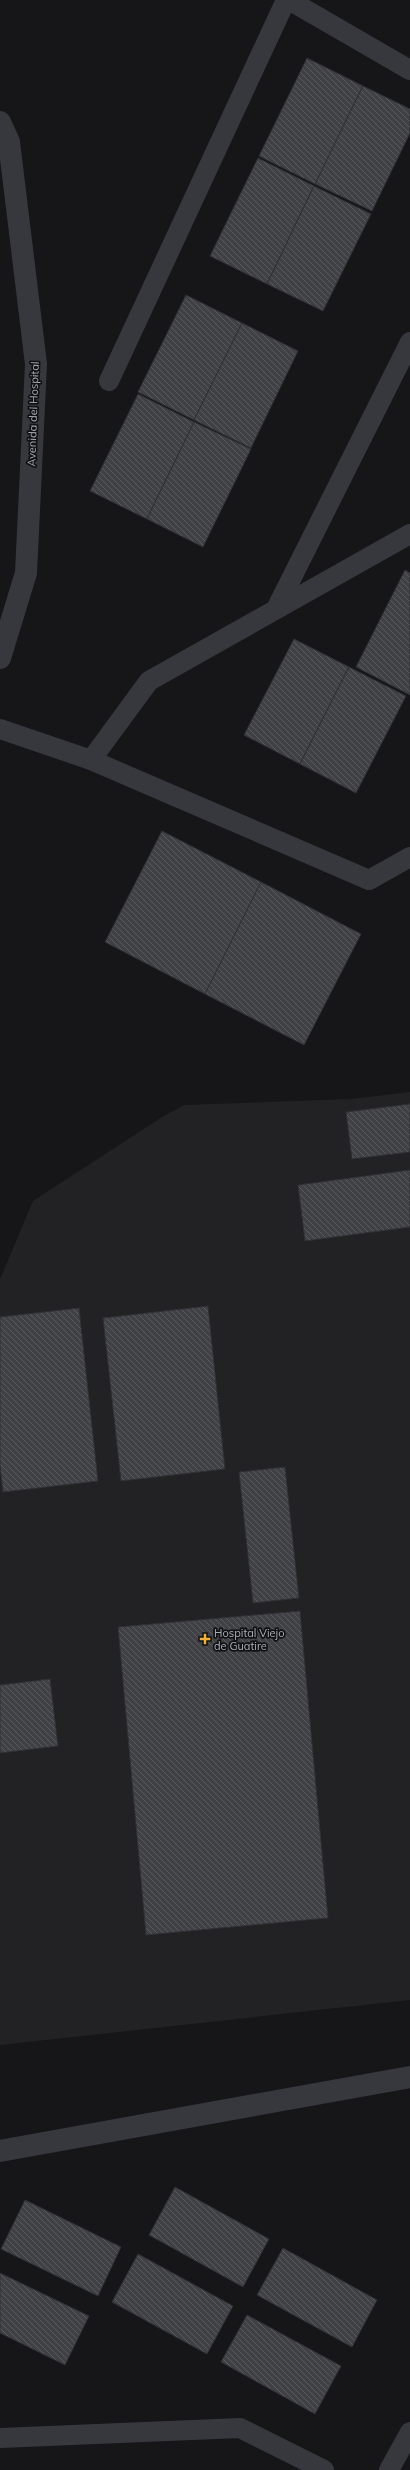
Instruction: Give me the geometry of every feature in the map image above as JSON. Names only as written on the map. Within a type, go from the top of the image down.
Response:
[{"type":"street","name":"Avenida del Hospital","points":[[0,122],[9,142],[36,364],[26,573],[0,658]]},
{"type":"street","points":[[0,2151],[410,2077]]},
{"type":"lane","points":[[109,381],[288,0],[410,70]]},
{"type":"lane","points":[[276,610],[410,342]]},
{"type":"lane","points":[[91,760],[149,681],[410,534]]},
{"type":"lane","points":[[0,729],[91,760],[370,880],[410,857]]},
{"type":"lane","points":[[0,2438],[240,2428],[324,2470]]},
{"type":"lane","points":[[388,2470],[410,2432]]},
{"type":"shaded area","name":"Hospital Viejo de Guatire","points":[[410,1092],[410,2000],[0,2045],[0,1279],[33,1201],[162,1117],[184,1105],[351,1099]]},
{"type":"building","points":[[307,58],[363,86],[315,184],[259,156]]},
{"type":"building","points":[[363,86],[410,109],[410,133],[372,211],[315,184]]},
{"type":"building","points":[[258,158],[314,186],[267,284],[210,256]]},
{"type":"building","points":[[314,186],[371,214],[323,311],[267,284]]},
{"type":"building","points":[[186,295],[242,323],[194,420],[138,392]]},
{"type":"building","points":[[242,323],[298,351],[251,448],[194,420]]},
{"type":"building","points":[[138,394],[194,422],[147,519],[90,491]]},
{"type":"building","points":[[194,422],[251,449],[203,547],[147,519]]},
{"type":"building","points":[[405,570],[410,573],[410,695],[356,667]]},
{"type":"building","points":[[294,639],[349,667],[300,764],[244,735]]},
{"type":"building","points":[[349,667],[406,696],[356,793],[300,764]]},
{"type":"building","points":[[162,831],[261,882],[205,994],[105,942]]},
{"type":"building","points":[[261,882],[361,934],[304,1045],[205,994]]},
{"type":"building","points":[[410,1104],[410,1152],[352,1159],[346,1112]]},
{"type":"building","points":[[410,1170],[410,1227],[305,1241],[298,1185]]},
{"type":"building","points":[[208,1306],[225,1469],[121,1481],[103,1318]]},
{"type":"building","points":[[79,1308],[98,1481],[3,1492],[0,1466],[0,1317]]},
{"type":"building","points":[[285,1467],[299,1598],[253,1603],[239,1472]]},
{"type":"building","points":[[300,1611],[328,1918],[146,1935],[118,1627]]},
{"type":"building","points":[[50,1679],[58,1746],[0,1753],[0,1685]]},
{"type":"building","points":[[175,2187],[269,2239],[243,2287],[149,2235]]},
{"type":"building","points":[[25,2200],[121,2247],[98,2296],[1,2249]]},
{"type":"building","points":[[283,2248],[377,2300],[352,2347],[257,2295]]},
{"type":"building","points":[[138,2254],[233,2306],[207,2354],[112,2302]]},
{"type":"building","points":[[0,2273],[89,2316],[65,2365],[0,2333]]},
{"type":"building","points":[[247,2315],[341,2366],[315,2414],[221,2362]]},
{"type":"place","name":"Hospital Viejo de Guatire","points":[[205,1639]]}]
